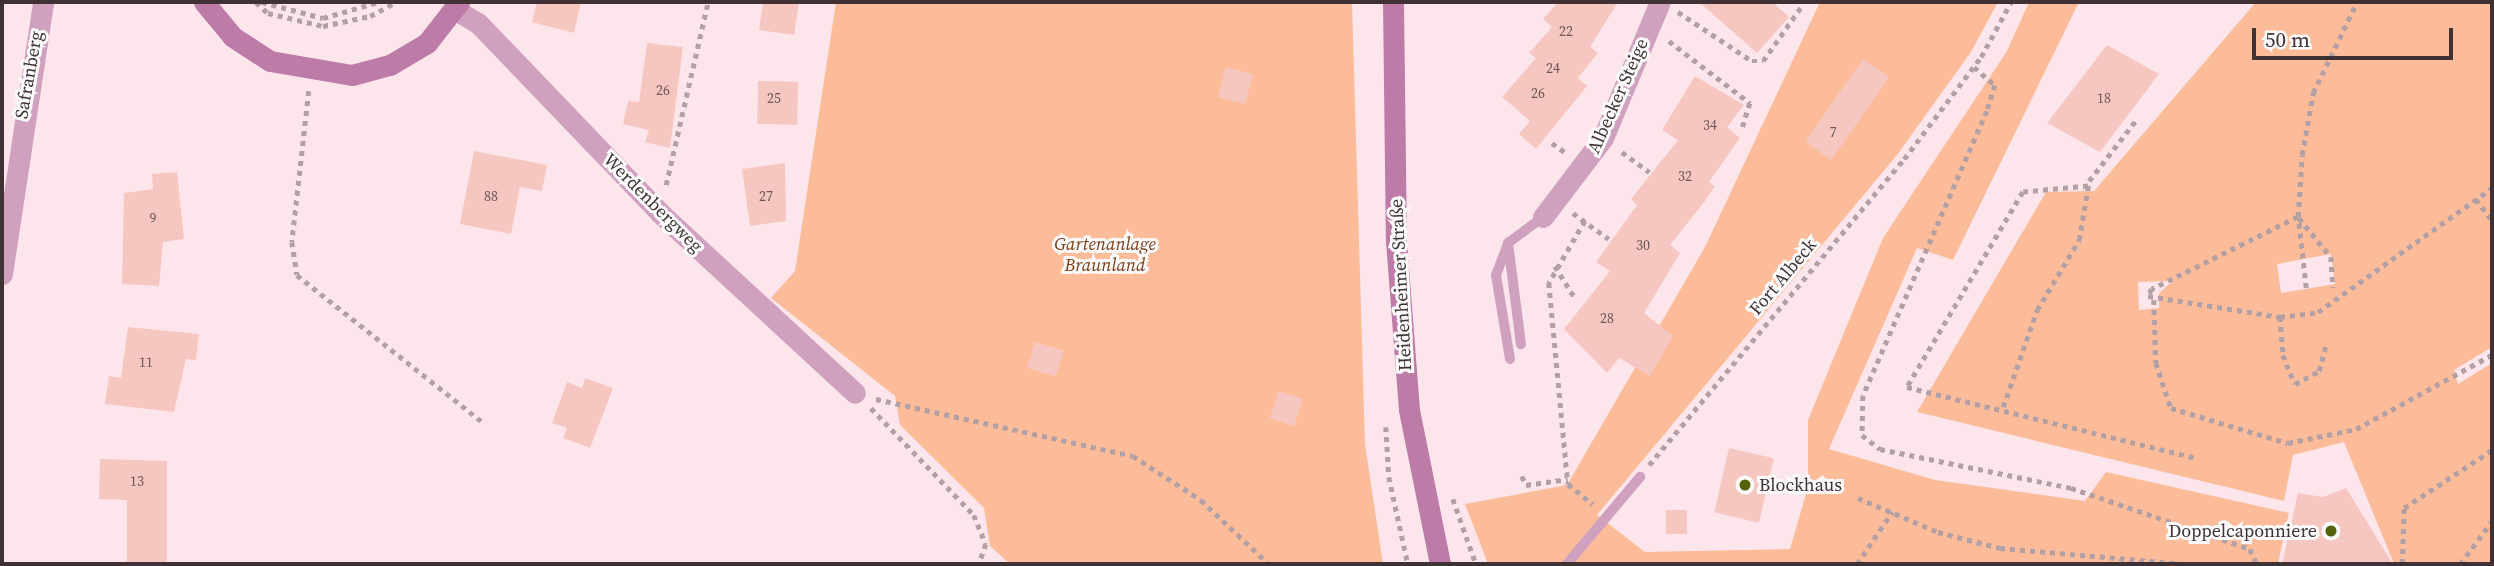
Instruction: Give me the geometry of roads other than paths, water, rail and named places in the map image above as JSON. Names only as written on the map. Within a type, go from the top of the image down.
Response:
[{"type":"main road","points":[[204,2],[249,50],[311,73],[352,75],[390,65],[426,43],[458,6]]},
{"type":"main road","name":"Heidenheimer Straße","points":[[1393,2],[1396,240],[1409,410],[1440,564]]},
{"type":"street","name":"Safranberg","points":[[2,274],[43,2]]},
{"type":"street","name":"Albecker Steige","points":[[1543,217],[1603,138],[1649,26],[1667,5]]},
{"type":"street","name":"Werdenbergweg","points":[[458,6],[478,23],[660,213],[855,393]]},
{"type":"lane","points":[[1510,359],[1496,275],[1508,243],[1543,217]]},
{"type":"lane","points":[[1508,243],[1521,344]]},
{"type":"lane","points":[[1567,564],[1640,477]]},
{"type":"place","name":"Blockhaus","points":[[1745,485]]},
{"type":"place","name":"Doppelcaponniere","points":[[2331,531]]},
{"type":"park label","name":"Gartenanlage Braunland","points":[[1105,255]]}]
